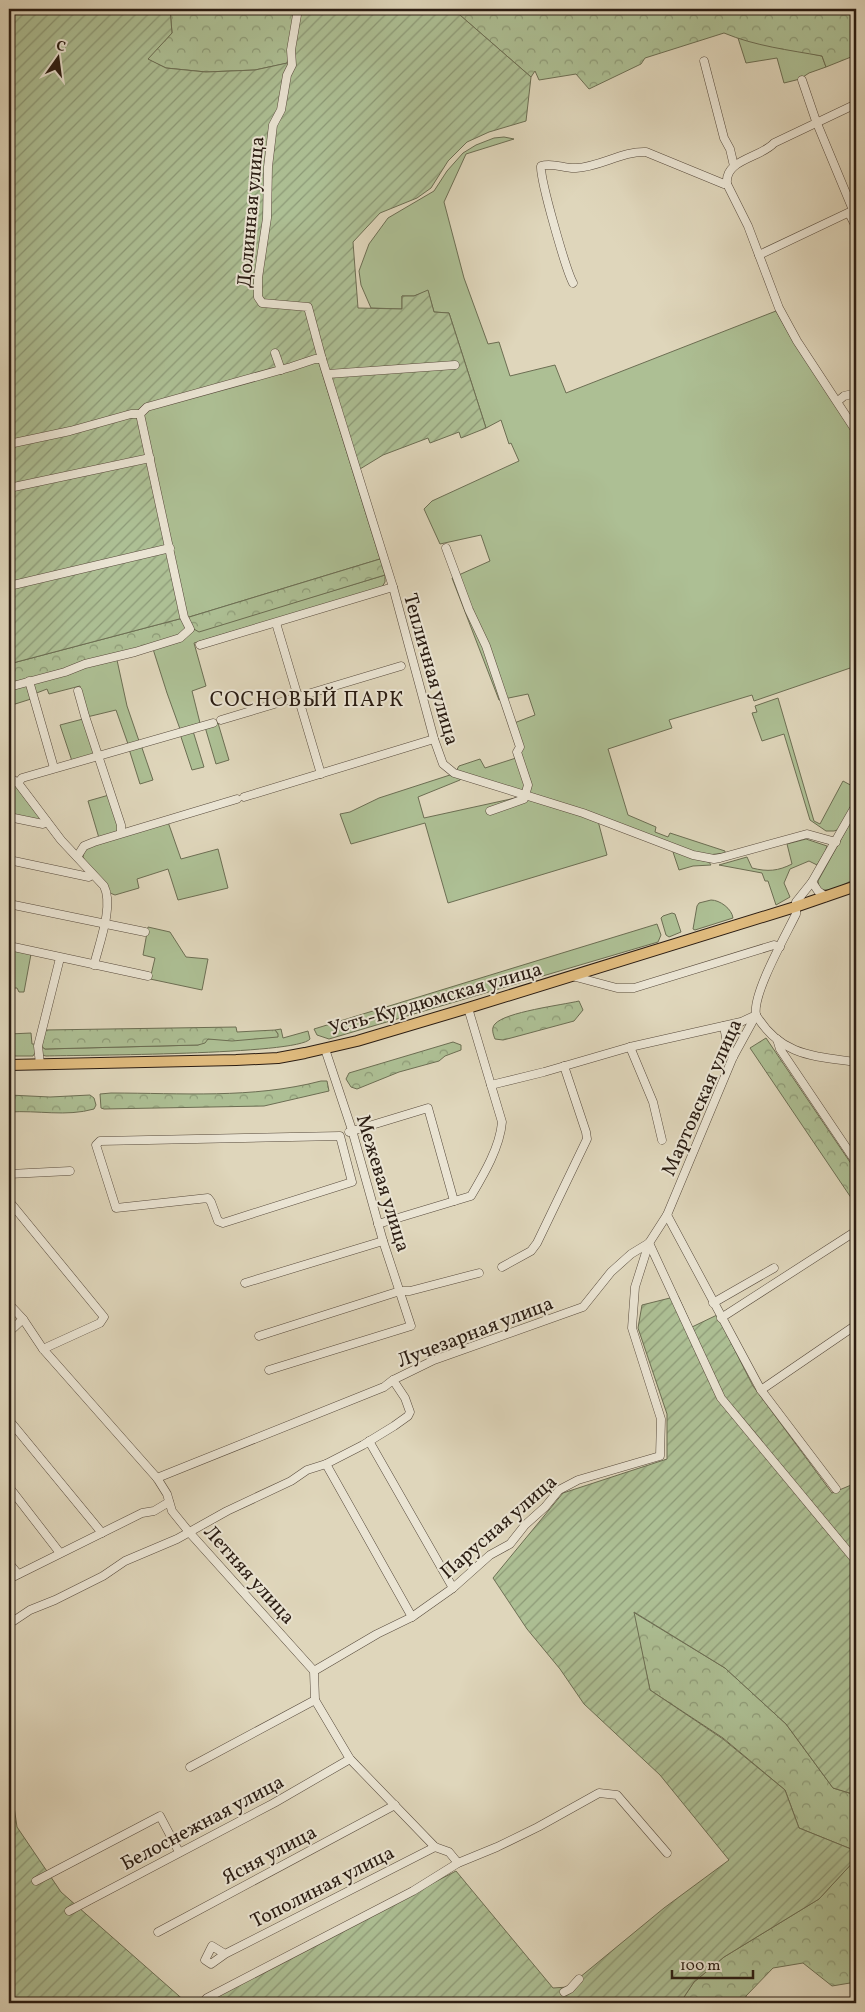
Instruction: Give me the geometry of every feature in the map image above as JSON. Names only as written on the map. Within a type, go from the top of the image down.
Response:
[{"type":"main road","name":"Усть-Курдюмская улица","points":[[9,1065],[278,1058],[325,1049],[468,1008],[795,907],[856,886]]},
{"type":"street","name":"Долинная улица","points":[[298,9],[291,50],[292,65],[288,75],[281,110],[274,125],[268,167],[267,218],[258,278],[258,297],[262,303],[308,307],[322,359],[389,577]]},
{"type":"street","points":[[704,61],[724,138],[730,149],[734,166]]},
{"type":"street","points":[[802,80],[816,121],[853,210],[856,227]]},
{"type":"street","points":[[856,104],[816,121],[774,143],[768,150],[734,166],[726,176],[727,184],[748,226],[779,308],[797,341],[856,431]]},
{"type":"street","points":[[573,283],[548,202],[540,172],[541,166],[547,164],[577,168],[635,152],[646,152],[727,184]]},
{"type":"street","points":[[759,255],[853,210]]},
{"type":"street","points":[[275,353],[281,370]]},
{"type":"street","points":[[9,444],[70,431],[131,414],[140,414],[147,407],[315,359],[322,359]]},
{"type":"street","points":[[328,374],[455,365]]},
{"type":"street","points":[[838,401],[844,396],[856,393]]},
{"type":"street","points":[[9,687],[180,638],[190,629],[184,617],[140,414]]},
{"type":"street","points":[[9,488],[150,458]]},
{"type":"street","points":[[9,586],[170,548]]},
{"type":"street","points":[[446,548],[469,610],[486,646],[520,747],[517,752],[528,785],[524,799],[490,811]]},
{"type":"street","name":"Тепличная улица","points":[[389,577],[440,759],[454,773],[526,794]]},
{"type":"street","points":[[200,645],[392,588]]},
{"type":"street","points":[[276,623],[321,774]]},
{"type":"street","points":[[18,783],[22,778],[54,768],[402,666]]},
{"type":"street","points":[[30,681],[54,768]]},
{"type":"street","points":[[78,691],[122,833]]},
{"type":"street","points":[[77,857],[84,846],[122,833],[434,739]]},
{"type":"street","points":[[9,777],[18,783],[108,893],[104,925],[94,965]]},
{"type":"street","points":[[526,794],[583,813],[693,855],[714,859],[807,834],[836,842]]},
{"type":"street","name":"Мартовская улица","points":[[649,1243],[667,1215],[733,1058],[756,1015],[755,1009],[759,993],[796,914],[796,902],[812,882],[856,805]]},
{"type":"street","points":[[9,817],[43,824],[48,822]]},
{"type":"street","points":[[9,860],[89,877],[92,875]]},
{"type":"street","points":[[812,882],[818,891],[826,897]]},
{"type":"street","points":[[9,904],[145,932]]},
{"type":"street","points":[[572,976],[624,989],[774,945],[780,946]]},
{"type":"street","points":[[9,946],[148,976]]},
{"type":"street","points":[[40,1064],[38,1046],[60,958]]},
{"type":"street","points":[[378,1224],[471,1196],[480,1182],[499,1139],[502,1122],[468,1008]]},
{"type":"street","points":[[491,1085],[630,1047],[741,1022],[756,1015],[768,1032],[794,1051],[856,1062]]},
{"type":"street","points":[[724,1026],[727,1043],[733,1058]]},
{"type":"street","points":[[777,1039],[780,1049],[856,1162]]},
{"type":"street","points":[[630,1047],[653,1102],[662,1140]]},
{"type":"street","name":"Межевая улица","points":[[270,1370],[411,1326],[383,1241],[352,1130],[325,1049]]},
{"type":"street","points":[[502,1267],[531,1251],[537,1243],[587,1139],[564,1066]]},
{"type":"street","points":[[365,1179],[222,1223],[218,1221],[208,1198],[116,1208],[96,1144],[100,1141],[340,1136],[352,1130],[428,1108],[454,1201]]},
{"type":"street","points":[[340,1136],[352,1182]]},
{"type":"street","points":[[9,1174],[70,1171]]},
{"type":"street","points":[[9,1201],[104,1317],[100,1323],[43,1349]]},
{"type":"street","points":[[667,1215],[761,1390],[836,1489]]},
{"type":"street","points":[[721,1318],[856,1231]]},
{"type":"street","points":[[245,1284],[383,1241]]},
{"type":"street","points":[[649,1243],[722,1398],[856,1561]]},
{"type":"street","name":"Лучезарная улица","points":[[9,1624],[30,1610],[103,1576],[125,1560],[177,1540],[227,1511],[291,1481],[307,1470],[326,1464],[370,1441],[401,1421],[410,1412],[405,1398],[393,1380],[434,1360],[583,1307],[611,1272],[631,1254],[649,1243]]},
{"type":"street","name":"Парусная улица","points":[[314,1671],[378,1634],[412,1618],[453,1588],[490,1555],[510,1544],[525,1525],[545,1507],[559,1490],[578,1480],[660,1456],[661,1419],[632,1328],[635,1287],[649,1243]]},
{"type":"street","points":[[713,1303],[774,1268]]},
{"type":"street","points":[[259,1336],[400,1291],[410,1291],[479,1273]]},
{"type":"street","name":"Летняя улица","points":[[9,1304],[23,1319],[43,1349],[157,1478],[166,1492],[172,1510],[190,1532],[314,1671]]},
{"type":"street","points":[[9,1332],[23,1319]]},
{"type":"street","points":[[761,1390],[856,1325]]},
{"type":"street","points":[[157,1478],[384,1387],[393,1380]]},
{"type":"street","points":[[9,1420],[102,1533]]},
{"type":"street","points":[[370,1441],[453,1588]]},
{"type":"street","points":[[326,1464],[412,1618]]},
{"type":"street","points":[[9,1487],[60,1553]]},
{"type":"street","points":[[9,1579],[168,1502]]},
{"type":"street","points":[[9,1563],[18,1574]]},
{"type":"street","points":[[314,1671],[314,1700],[350,1759],[435,1847],[450,1852],[458,1863]]},
{"type":"street","points":[[190,1767],[314,1700]]},
{"type":"street","name":"Белоснежная улица","points":[[69,1911],[274,1803],[350,1759]]},
{"type":"street","points":[[202,2003],[207,1998],[413,1891],[458,1863],[496,1848],[599,1793],[617,1796],[667,1853]]},
{"type":"street","name":"Ясня улица","points":[[158,1932],[395,1805]]},
{"type":"street","points":[[36,1881],[160,1816],[179,1852]]},
{"type":"street","name":"Тополиная улица","points":[[225,1954],[435,1847]]},
{"type":"street","points":[[564,1992],[570,1989],[579,1979]]},
{"type":"green space","points":[[9,9],[170,9],[172,33],[148,59],[166,68],[206,72],[255,70],[287,63],[296,28],[296,9],[453,9],[531,77],[526,121],[489,132],[467,142],[448,161],[431,188],[417,198],[380,213],[353,242],[358,308],[402,309],[402,296],[414,296],[428,290],[434,312],[449,313],[486,428],[461,438],[459,432],[430,443],[428,438],[383,455],[360,469],[323,356],[140,408],[183,618],[9,664]]},
{"type":"green space","points":[[170,9],[296,9],[296,28],[288,63],[255,70],[206,72],[166,68],[147,59],[172,33]]},
{"type":"green space","points":[[453,9],[856,9],[856,55],[826,67],[822,56],[785,50],[724,33],[645,58],[641,64],[589,89],[576,74],[539,80],[535,71],[531,77]]},
{"type":"green space","points":[[738,38],[822,56],[826,67],[809,73],[800,79],[784,83],[777,58],[746,63]]},
{"type":"green space","points":[[494,138],[514,139],[466,154],[444,202],[464,278],[488,344],[499,342],[510,376],[555,365],[566,393],[776,311],[794,343],[856,436],[856,666],[754,701],[752,695],[669,720],[672,728],[608,749],[628,815],[656,827],[655,832],[668,837],[670,833],[725,851],[725,853],[708,855],[695,852],[456,771],[459,766],[480,759],[485,768],[516,758],[514,750],[517,748],[509,725],[535,715],[528,694],[499,700],[452,578],[490,561],[481,535],[440,544],[424,509],[432,501],[519,461],[511,443],[509,444],[501,420],[486,428],[449,313],[434,312],[428,291],[414,296],[402,296],[402,309],[371,308],[361,285],[359,271],[369,244],[388,218],[434,191],[447,171],[463,153],[476,145]]},
{"type":"green space","points":[[318,360],[380,559],[186,618],[140,408]]},
{"type":"green space","points":[[380,559],[385,575],[199,632],[192,628],[186,618]]},
{"type":"green space","points":[[385,575],[385,582],[382,587],[194,643],[206,686],[192,691],[200,723],[180,729],[153,649],[117,660],[127,706],[139,741],[128,744],[116,710],[87,717],[80,686],[49,694],[47,689],[34,694],[31,699],[12,705],[9,702],[9,684],[192,628],[199,631]]},
{"type":"green space","points":[[183,618],[185,628],[180,636],[9,684],[9,664]]},
{"type":"green space","points":[[778,698],[814,821],[820,824],[843,781],[856,788],[856,798],[840,829],[826,831],[810,820],[784,734],[762,741],[752,713],[757,712],[755,706]]},
{"type":"green space","points":[[83,719],[94,754],[72,761],[60,725]]},
{"type":"green space","points":[[218,723],[229,760],[216,764],[205,727]]},
{"type":"green space","points":[[193,731],[204,767],[192,770],[180,734]]},
{"type":"green space","points":[[141,745],[153,780],[140,784],[129,749]]},
{"type":"green space","points":[[453,774],[462,777],[460,780],[418,797],[424,818],[520,797],[521,795],[598,821],[607,855],[448,903],[425,823],[351,844],[340,814],[350,812],[379,798]]},
{"type":"green space","points":[[9,781],[16,785],[43,821],[9,815]]},
{"type":"green space","points":[[109,795],[119,825],[118,831],[99,838],[88,801]]},
{"type":"green space","points":[[856,812],[856,878],[837,888],[823,889],[819,887],[818,881]]},
{"type":"green space","points":[[168,822],[181,859],[218,849],[228,888],[178,900],[168,869],[137,879],[139,888],[115,895],[110,893],[83,857],[85,848]]},
{"type":"green space","points":[[806,839],[827,846],[825,852],[817,865],[809,861],[790,869],[784,883],[790,897],[776,905],[768,881],[765,881],[762,873],[719,865],[747,857],[752,868],[773,870],[782,868],[792,864],[787,844]]},
{"type":"green space","points":[[672,849],[709,862],[711,865],[693,866],[679,870]]},
{"type":"green space","points":[[711,900],[725,906],[733,918],[693,929],[697,906],[699,903]]},
{"type":"green space","points":[[672,913],[675,914],[681,932],[669,937],[666,935],[661,918]]},
{"type":"green space","points":[[657,924],[661,935],[658,942],[329,1039],[317,1035],[314,1029]]},
{"type":"green space","points":[[148,927],[170,932],[186,957],[208,959],[202,990],[150,979],[155,958],[143,955]]},
{"type":"green space","points":[[9,949],[31,954],[24,992],[19,992],[17,988],[9,988]]},
{"type":"green space","points":[[579,1001],[583,1010],[574,1021],[503,1040],[495,1039],[493,1027],[501,1020],[521,1013]]},
{"type":"green space","points":[[236,1027],[237,1032],[275,1030],[278,1037],[232,1041],[208,1039],[205,1043],[198,1045],[45,1049],[41,1046],[45,1030]]},
{"type":"green space","points":[[281,1029],[283,1038],[308,1031],[310,1039],[297,1044],[268,1048],[141,1054],[46,1056],[42,1055],[41,1046],[45,1049],[198,1045],[208,1039],[278,1034],[275,1030]]},
{"type":"green space","points":[[31,1033],[32,1044],[36,1044],[36,1051],[33,1056],[9,1056],[9,1034]]},
{"type":"green space","points":[[766,1038],[856,1171],[856,1205],[750,1048]]},
{"type":"green space","points":[[453,1042],[461,1045],[461,1050],[445,1056],[439,1061],[399,1072],[357,1089],[351,1087],[346,1079],[349,1073]]},
{"type":"green space","points":[[327,1081],[329,1091],[264,1106],[101,1108],[100,1094],[243,1093],[295,1087]]},
{"type":"green space","points":[[9,1095],[50,1097],[90,1095],[94,1098],[96,1105],[94,1109],[73,1113],[9,1112]]},
{"type":"green space","points":[[678,1296],[692,1327],[717,1315],[753,1386],[832,1493],[856,1483],[856,1795],[833,1788],[786,1724],[725,1668],[634,1612],[650,1690],[723,1739],[785,1790],[799,1828],[856,1851],[856,1859],[819,1899],[724,1957],[694,1982],[680,2003],[204,2003],[456,1871],[553,1988],[568,1987],[664,1908],[729,1860],[660,1775],[584,1704],[560,1669],[527,1629],[493,1578],[563,1493],[667,1459],[667,1414],[638,1328],[642,1305]]},
{"type":"green space","points":[[633,1612],[725,1668],[786,1724],[833,1788],[856,1795],[856,1851],[799,1828],[785,1790],[723,1738],[650,1690]]},
{"type":"green space","points":[[9,1772],[17,1827],[61,1892],[187,2003],[9,2003]]},
{"type":"green space","points":[[856,1859],[856,1982],[832,1986],[803,1963],[773,1968],[746,1996],[746,2003],[680,2003],[694,1982],[724,1957],[819,1899]]},
{"type":"district","name":"СОСНОВЫЙ ПАРК","points":[[307,699]]}]
